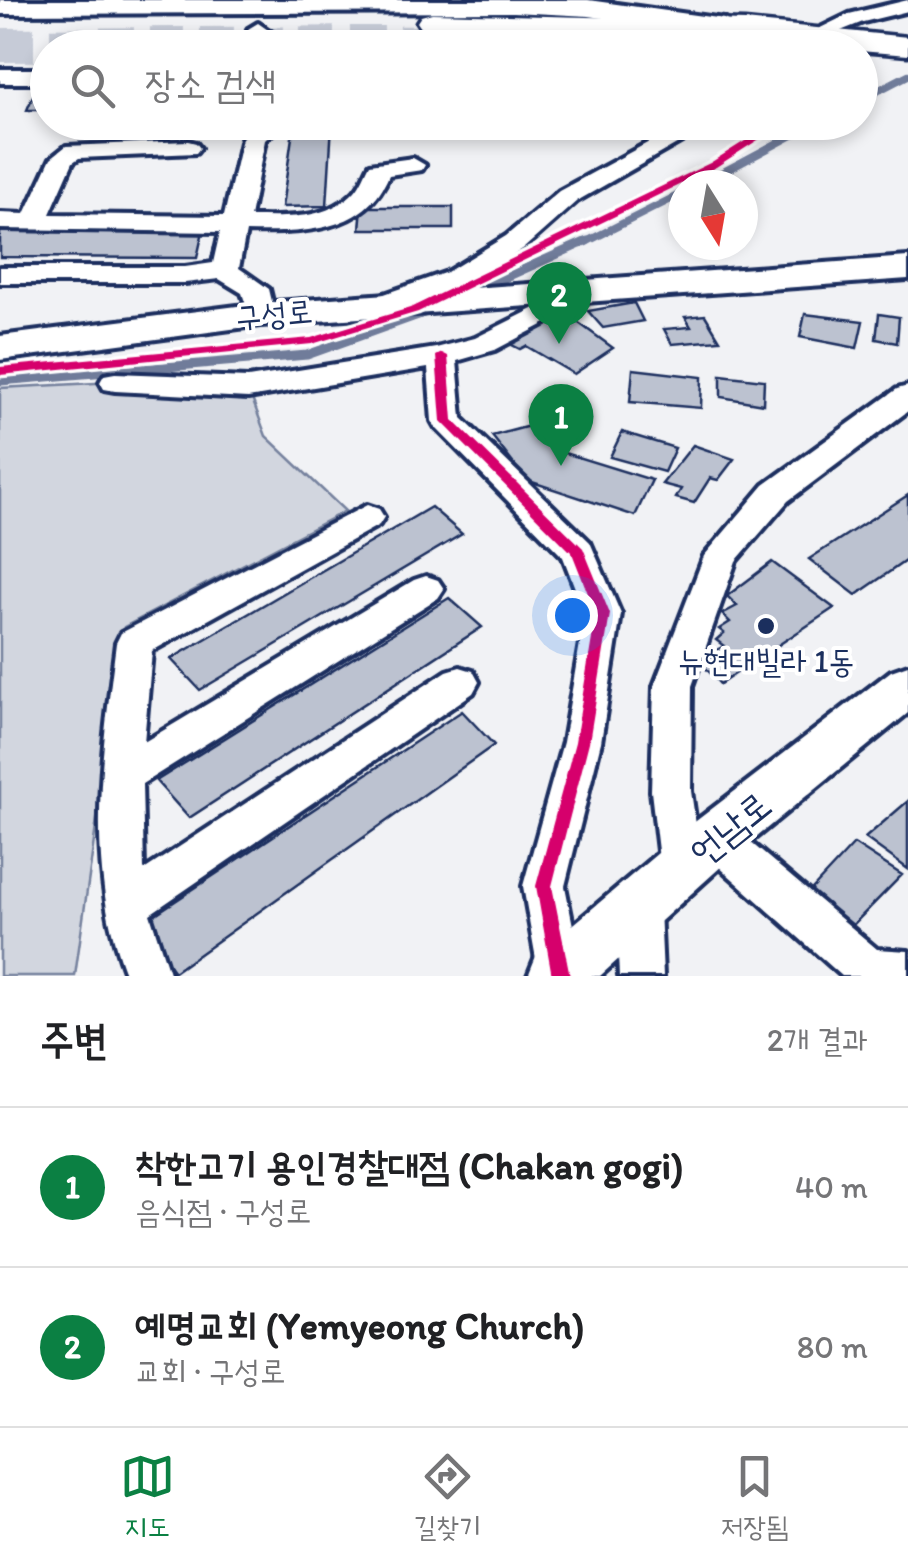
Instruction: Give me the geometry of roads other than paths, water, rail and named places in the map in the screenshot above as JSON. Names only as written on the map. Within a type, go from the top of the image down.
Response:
[{"type":"highway","points":[[432,22],[744,30]]},
{"type":"highway","points":[[878,44],[908,43]]},
{"type":"highway","points":[[878,59],[908,70]]},
{"type":"main road","points":[[0,6],[514,4],[589,8],[744,30]]},
{"type":"main road","name":"구성로","points":[[0,348],[262,314],[908,268]]},
{"type":"main road","name":"언남로","points":[[559,975],[698,853],[908,686]]},
{"type":"street","points":[[850,30],[856,18],[908,5]]},
{"type":"street","points":[[908,21],[899,36],[908,43]]},
{"type":"street","points":[[0,76],[30,76]]},
{"type":"street","points":[[224,270],[254,140]]},
{"type":"street","points":[[386,305],[457,278],[516,242],[568,196],[671,140]]},
{"type":"street","points":[[34,221],[63,158],[74,151],[188,148]]},
{"type":"street","points":[[0,221],[235,221],[308,225],[372,193],[379,169],[386,165],[413,165]]},
{"type":"street","points":[[0,275],[185,275],[224,270],[255,289],[262,314]]},
{"type":"street","points":[[115,382],[248,388],[442,356],[485,344],[589,290]]},
{"type":"street","points":[[442,356],[447,422],[578,551],[603,614],[582,742],[544,886],[559,975]]},
{"type":"street","points":[[908,396],[776,493],[721,556],[674,686],[671,791],[698,853],[868,970],[908,972]]},
{"type":"street","points":[[148,976],[134,950],[127,905],[120,777],[134,643],[368,517]]},
{"type":"street","points":[[120,777],[426,589]]},
{"type":"street","points":[[127,905],[460,682]]},
{"type":"street","points":[[638,909],[641,976]]},
{"type":"waterway","points":[[878,91],[908,75]]},
{"type":"waterway","points":[[727,170],[783,140]]},
{"type":"waterway","points":[[582,244],[668,201]]},
{"type":"waterway","points":[[473,292],[587,241]]},
{"type":"waterway","points":[[0,381],[307,355],[435,309]]},
{"type":"tunnel","points":[[0,45],[30,45]]},
{"type":"place","name":"예명교회 (Yemyeong Church)","points":[[559,344]]},
{"type":"place","name":"착한고기 용인경찰대점 (Chakan gogi)","points":[[561,466]]},
{"type":"place","name":"뉴현대빌라 1동","points":[[766,626]]}]
